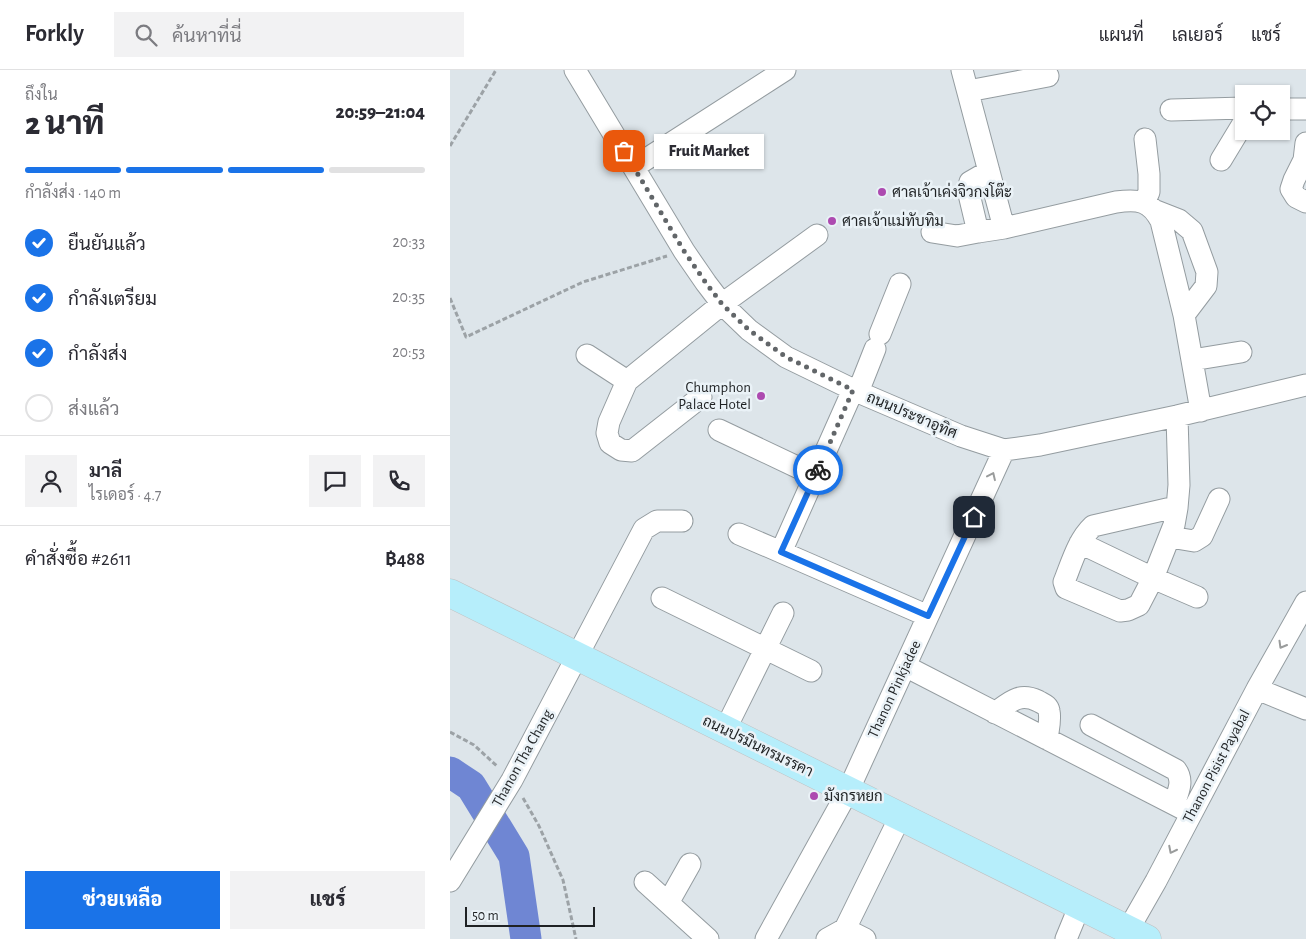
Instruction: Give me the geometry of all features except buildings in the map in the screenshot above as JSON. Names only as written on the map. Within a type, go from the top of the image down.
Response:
[{"type":"main road","name":"ถนนปรมินทรมรรคา","points":[[450,594],[1137,934]]},
{"type":"street","name":"ถนนประชาอุทิศ","points":[[575,70],[684,251],[722,304],[749,330],[786,357],[855,391],[961,436],[1004,450],[1040,445],[1201,411],[1306,384]]},
{"type":"street","points":[[634,167],[785,70]]},
{"type":"street","points":[[962,70],[1004,228]]},
{"type":"street","points":[[968,91],[1048,76]]},
{"type":"street","points":[[1172,110],[1235,108]]},
{"type":"street","points":[[1290,108],[1306,109]]},
{"type":"street","points":[[1220,160],[1235,136]]},
{"type":"street","points":[[1145,139],[1150,207],[1161,221],[1184,314],[1201,411]]},
{"type":"street","points":[[1306,143],[1304,160],[1291,189],[1296,196],[1306,202]]},
{"type":"street","points":[[978,232],[968,190],[970,182],[989,171]]},
{"type":"street","points":[[932,232],[956,236],[1004,228],[1116,202],[1133,200],[1179,220],[1192,231],[1207,272],[1206,286],[1184,314]]},
{"type":"street","points":[[701,397],[632,451],[621,450],[610,443],[607,433],[609,422],[627,381],[722,304],[817,235]]},
{"type":"street","points":[[781,552],[877,342],[900,284]]},
{"type":"street","points":[[1192,360],[1241,352]]},
{"type":"street","points":[[587,355],[627,381]]},
{"type":"street","points":[[1177,416],[1179,485],[1177,508],[1174,525],[1153,578],[1139,605],[1120,611],[1066,588],[1064,582],[1080,544],[1085,534],[1093,526],[1167,508],[1177,508]]},
{"type":"street","points":[[719,430],[816,476]]},
{"type":"street","name":"Thanon Pinkjadee","points":[[766,939],[848,791],[1004,450]]},
{"type":"street","points":[[1170,537],[1194,542],[1202,536],[1219,499]]},
{"type":"street","name":"Thanon Tha Chang","points":[[450,881],[510,784],[644,530],[657,521],[682,520]]},
{"type":"street","points":[[739,534],[928,616]]},
{"type":"street","points":[[1080,544],[1197,597]]},
{"type":"street","points":[[662,598],[811,671]]},
{"type":"street","points":[[725,730],[783,612]]},
{"type":"street","name":"Thanon Pisist Payabal","points":[[1137,934],[1183,809],[1303,612]]},
{"type":"street","points":[[905,666],[1183,809]]},
{"type":"street","points":[[1256,689],[1306,709]]},
{"type":"street","points":[[995,713],[1012,701],[1022,697],[1030,697],[1046,705],[1050,715],[1047,740]]},
{"type":"street","points":[[1091,725],[1176,770],[1180,776],[1183,809]]},
{"type":"street","points":[[865,939],[836,934],[900,817]]},
{"type":"street","points":[[668,903],[690,864]]},
{"type":"street","points":[[645,882],[708,939]]},
{"type":"street","points":[[1066,939],[1080,905]]},
{"type":"path","points":[[450,146],[496,70]]},
{"type":"path","points":[[450,298],[466,338],[583,282],[684,251]]},
{"type":"path","points":[[450,732],[474,746],[510,784],[539,826],[563,880],[576,939]]},
{"type":"waterway","points":[[450,772],[471,786],[514,856],[526,939]]},
{"type":"way so far","points":[[624,151],[684,251],[722,304],[749,330],[786,357],[853,390],[818,470]]},
{"type":"place","name":"Fruit Market","points":[[624,151]]},
{"type":"place","name":"ศาลเจ้าเค่งจิวกงโต๊ะ","points":[[882,192]]},
{"type":"place","name":"ศาลเจ้าแม่ทับทิม","points":[[832,221]]},
{"type":"place","name":"Chumphon Palace Hotel","points":[[761,396]]},
{"type":"place","name":"มังกรหยก","points":[[814,796]]},
{"type":"route","points":[[818,470],[781,552],[928,616],[974,517]]}]
